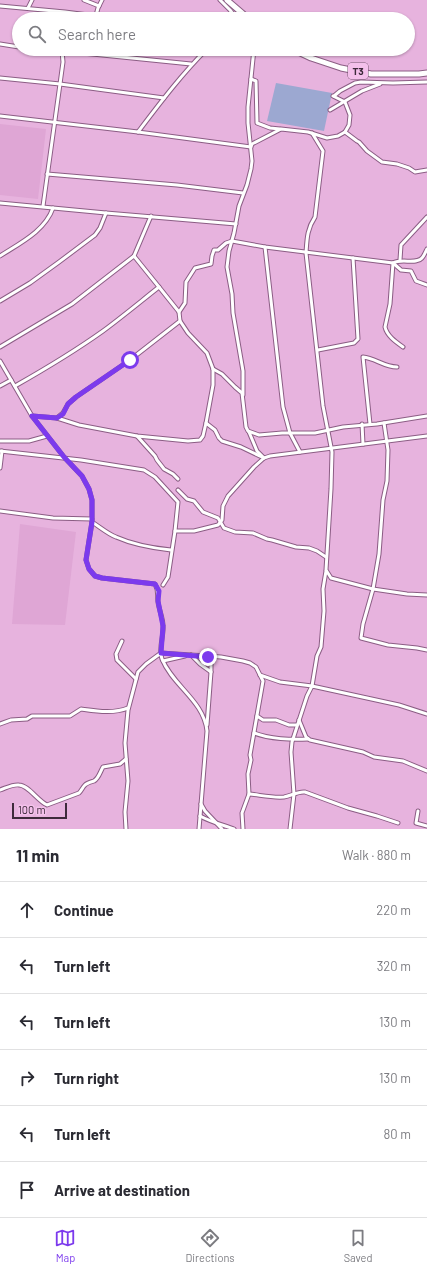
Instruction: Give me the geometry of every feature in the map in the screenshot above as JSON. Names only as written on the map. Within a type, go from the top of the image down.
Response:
[{"type":"highway","points":[[227,0],[241,12]]},
{"type":"highway","name":"T3","points":[[307,56],[341,68],[371,74],[427,73]]},
{"type":"street","points":[[28,8],[32,0]]},
{"type":"street","points":[[84,0],[99,6]]},
{"type":"street","points":[[98,12],[102,0]]},
{"type":"street","points":[[220,0],[231,12]]},
{"type":"street","points":[[0,6],[65,12]]},
{"type":"street","points":[[0,44],[12,46]]},
{"type":"street","points":[[43,206],[63,62],[62,56]]},
{"type":"street","points":[[112,56],[192,64]]},
{"type":"street","points":[[138,132],[164,98],[200,56]]},
{"type":"street","points":[[253,56],[248,123],[252,161],[251,169],[239,206],[228,260],[228,275],[231,288],[232,313],[236,339],[243,371],[243,394],[246,427],[257,450],[264,458]]},
{"type":"street","points":[[0,78],[60,84],[164,98]]},
{"type":"street","points":[[251,79],[256,81],[257,123],[270,128],[312,133],[327,138],[338,136],[345,132],[350,125],[350,115],[344,102],[334,96],[340,91],[355,83],[362,82],[427,82]]},
{"type":"street","points":[[330,110],[362,91],[382,83]]},
{"type":"street","points":[[0,116],[250,147]]},
{"type":"street","points":[[250,147],[252,144],[281,129]]},
{"type":"street","points":[[345,132],[382,162],[397,164],[409,168],[415,172],[427,170]]},
{"type":"street","points":[[290,829],[294,794],[291,752],[292,740],[307,696],[312,686],[317,656],[321,647],[324,611],[323,589],[326,571],[331,490],[332,452],[324,406],[306,252],[307,235],[310,225],[315,217],[323,151],[312,133]]},
{"type":"street","points":[[47,174],[177,185],[243,193]]},
{"type":"street","points":[[0,202],[236,224]]},
{"type":"street","points":[[0,256],[43,226],[51,215],[53,208]]},
{"type":"street","points":[[0,301],[30,283],[95,235],[100,228],[106,213]]},
{"type":"street","points":[[0,347],[72,304],[134,256],[151,216]]},
{"type":"street","points":[[400,260],[401,245],[427,217]]},
{"type":"street","points":[[179,312],[185,303],[186,282],[195,268],[211,264],[214,250],[218,250],[226,243],[232,241],[265,247],[393,263],[400,260],[417,262],[423,258],[427,249]]},
{"type":"street","points":[[265,247],[284,408],[290,433],[300,452]]},
{"type":"street","points":[[32,416],[57,418],[79,425],[137,436],[195,441],[200,440],[204,436],[213,385],[213,369],[207,353],[188,333],[180,321],[179,312],[134,256]]},
{"type":"street","points":[[318,350],[354,343],[358,339],[353,258]]},
{"type":"street","points":[[393,263],[401,270],[411,271],[416,281],[427,285]]},
{"type":"street","points":[[393,263],[390,304],[385,327],[390,336],[403,347]]},
{"type":"street","points":[[15,386],[83,345],[159,287]]},
{"type":"street","points":[[57,418],[63,414],[68,404],[76,397],[130,360],[180,321]]},
{"type":"street","points":[[370,424],[363,357],[392,367],[397,366]]},
{"type":"street","points":[[0,360],[32,416],[47,436],[82,476],[89,489],[92,500],[92,520],[86,560],[89,569],[95,576],[102,578],[155,584],[159,591],[158,601],[163,626],[161,657],[198,708],[204,719],[207,731]]},
{"type":"street","points":[[213,369],[226,377],[243,394]]},
{"type":"street","points":[[0,386],[11,380]]},
{"type":"street","points":[[248,431],[259,435],[315,433],[362,424],[384,423],[427,416]]},
{"type":"street","points":[[206,423],[215,430],[222,441],[264,458]]},
{"type":"street","points":[[384,423],[387,441],[387,480],[383,500],[379,554],[373,589],[363,624],[361,638],[388,645],[427,650]]},
{"type":"street","points":[[362,424],[363,444]]},
{"type":"street","points":[[0,441],[29,441],[47,436]]},
{"type":"street","points":[[137,436],[155,456],[156,460],[164,469],[178,479]]},
{"type":"street","points":[[174,531],[200,530],[216,526],[220,523],[222,520],[223,506],[228,496],[264,458],[427,436]]},
{"type":"street","points":[[0,468],[1,451],[66,458],[144,470],[155,477],[178,502],[168,577],[163,585]]},
{"type":"street","points":[[178,490],[184,496],[194,501],[203,512],[218,518],[224,528],[235,532],[254,533],[267,539],[296,547],[309,548],[326,557]]},
{"type":"street","points":[[0,511],[53,518],[92,520],[120,539],[141,545],[172,550]]},
{"type":"street","points":[[326,571],[331,578],[373,589],[427,595]]},
{"type":"street","points":[[122,641],[116,654],[117,660],[136,679]]},
{"type":"street","points":[[126,829],[125,812],[128,781],[125,743],[128,708],[136,679],[141,669],[161,653],[221,657],[250,663],[256,667],[263,681],[250,755],[251,760],[248,774],[249,794],[242,813],[244,829]]},
{"type":"street","points":[[163,661],[190,655]]},
{"type":"street","points":[[190,655],[211,672]]},
{"type":"street","points":[[199,829],[211,672],[211,663],[208,657]]},
{"type":"street","points":[[260,675],[280,682],[312,686],[399,705],[427,714]]},
{"type":"street","points":[[0,724],[11,720],[27,719],[32,716],[70,716],[81,709],[99,712],[123,710],[128,708]]},
{"type":"street","points":[[257,716],[263,720],[276,720],[289,725],[297,725]]},
{"type":"street","points":[[299,720],[308,739]]},
{"type":"street","points":[[254,733],[292,740],[308,739],[363,752],[374,757],[403,761],[427,771]]},
{"type":"street","points":[[0,790],[17,784],[22,785],[47,805],[82,791],[85,785],[98,777],[103,767],[120,764],[126,759]]},
{"type":"street","points":[[249,794],[276,798],[286,797],[301,791],[348,808],[398,823]]},
{"type":"street","points":[[201,804],[205,811],[222,829]]},
{"type":"street","points":[[418,811],[416,823],[427,826]]},
{"type":"street","points":[[200,816],[209,821],[234,829]]},
{"type":"shaded area","points":[[276,83],[332,93],[324,131],[267,121]]},
{"type":"shaded area","points":[[0,124],[46,129],[38,199],[0,195]]},
{"type":"shaded area","points":[[20,524],[76,532],[65,625],[12,624]]},
{"type":"route","points":[[130,360],[76,397],[68,404],[65,412],[57,418],[32,416],[64,457],[82,476],[89,489],[92,500],[92,522],[86,560],[89,569],[95,576],[102,578],[155,584],[159,591],[158,601],[163,626],[161,653],[208,657]]}]
